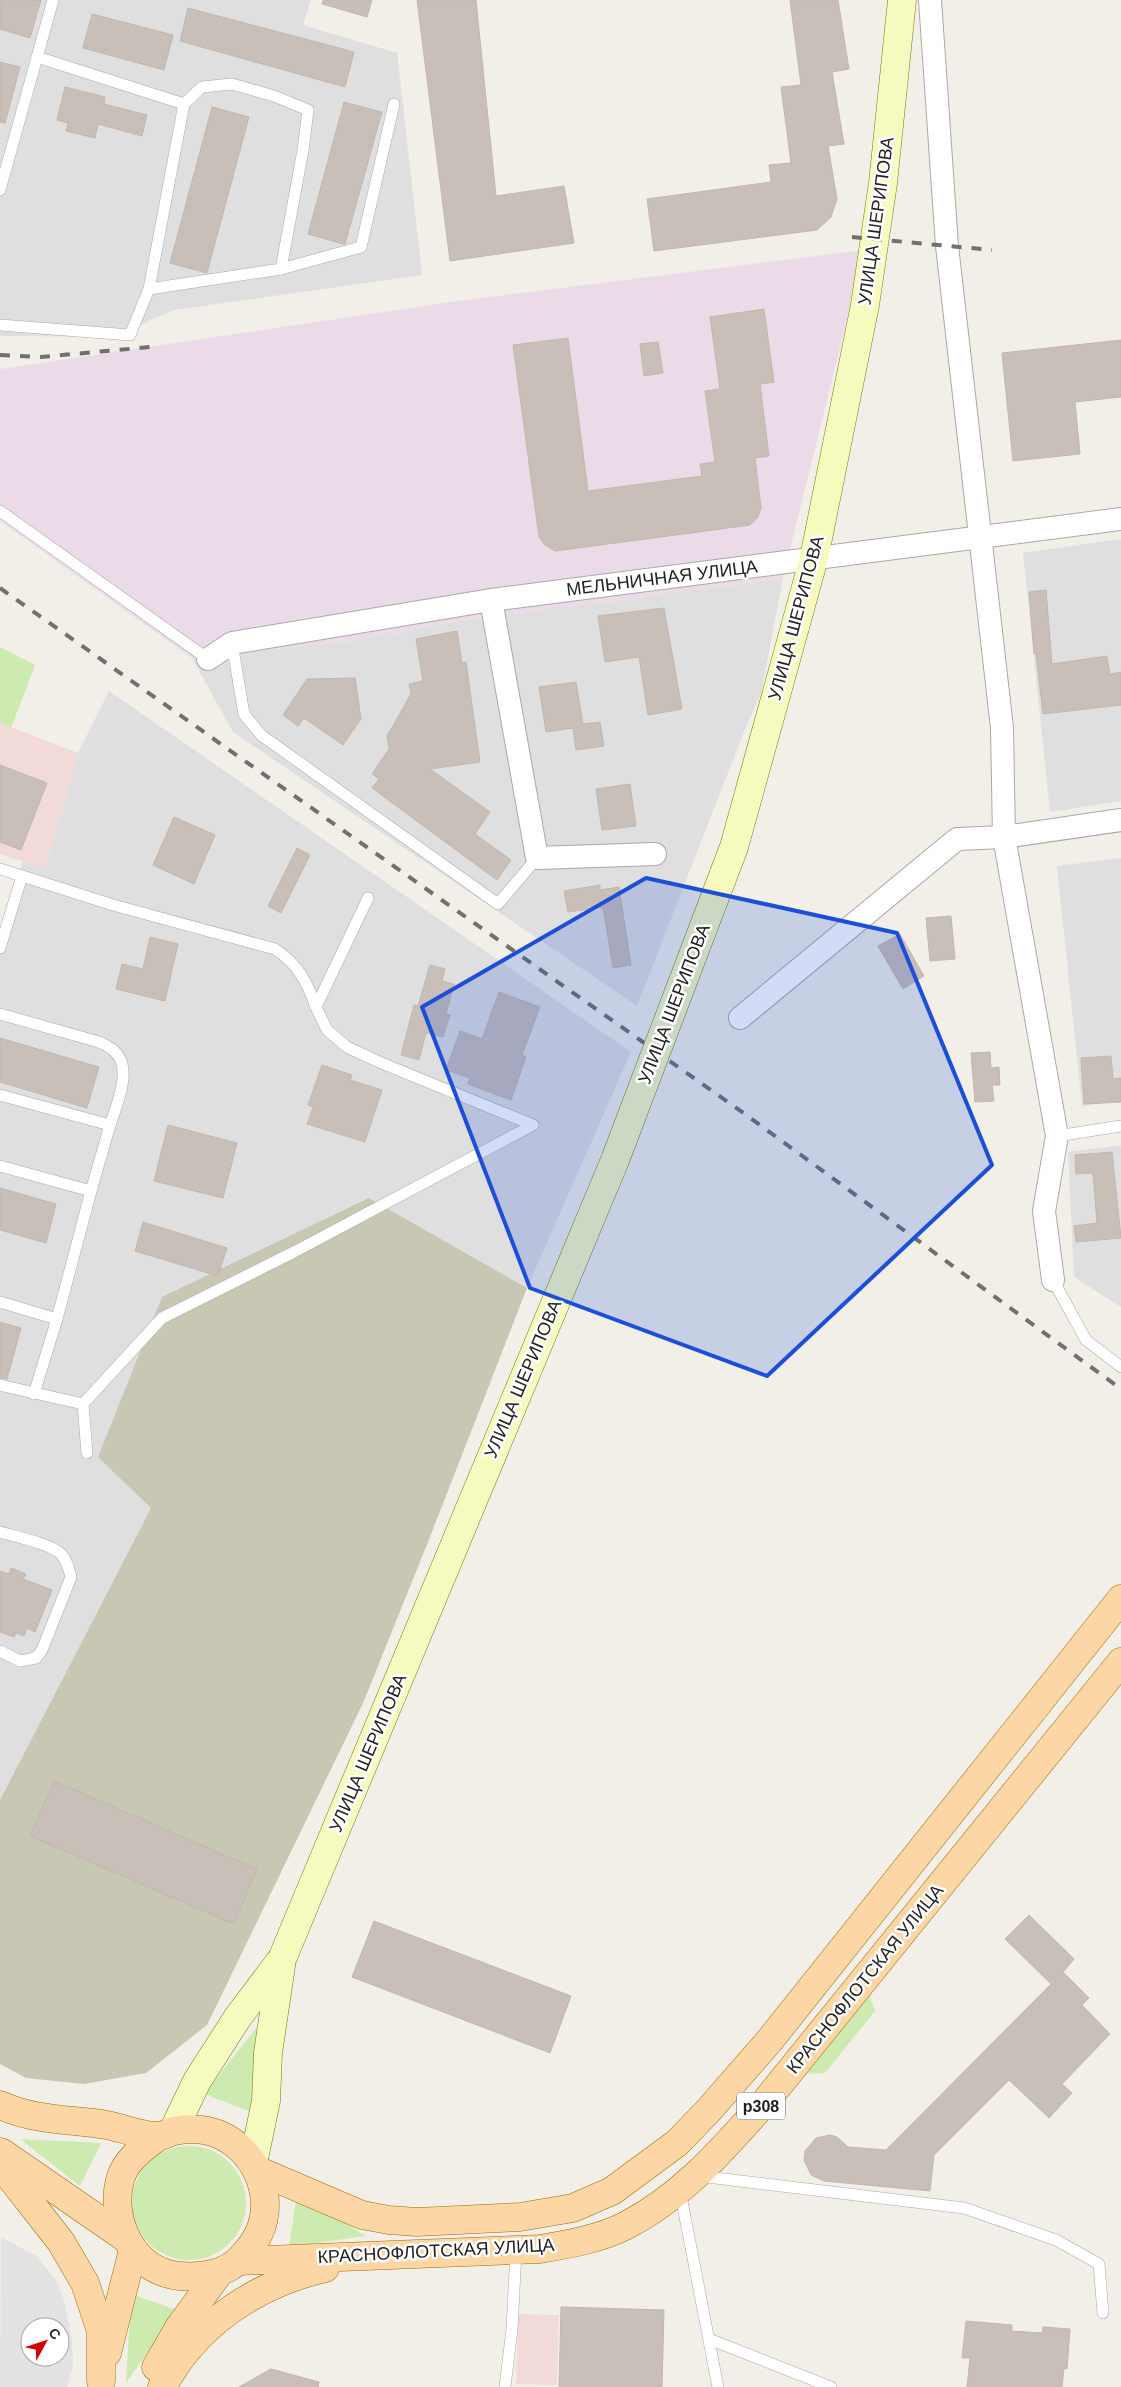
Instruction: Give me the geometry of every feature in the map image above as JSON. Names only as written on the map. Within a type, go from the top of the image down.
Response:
[{"type":"main road","name":"УЛИЦА ШЕРИПОВА","points":[[282,1959],[615,1160],[734,846],[814,558],[877,238],[902,0]]},
{"type":"main road","points":[[255,2166],[362,2215],[407,2222],[520,2217],[573,2208],[612,2191],[677,2143],[708,2111],[751,2061],[1121,1599]]},
{"type":"main road","name":"КРАСНОФЛОТСКАЯ УЛИЦА","points":[[229,2267],[383,2256],[516,2251],[583,2241],[624,2226],[673,2197],[721,2151],[765,2102],[1121,1662]]},
{"type":"main road","points":[[100,2384],[128,2244],[116,2208],[120,2179],[136,2153],[166,2133],[196,2081],[238,2017],[282,1959]]},
{"type":"main road","points":[[255,2166],[266,2102],[268,2053],[282,1959]]},
{"type":"main road","points":[[0,2105],[28,2115],[55,2120],[166,2133],[196,2129],[218,2134],[238,2146],[255,2166],[265,2194],[264,2218],[255,2242],[229,2267],[180,2326],[159,2361],[148,2387]]},
{"type":"main road","points":[[0,2151],[128,2244],[150,2266],[172,2276],[196,2278],[229,2267]]},
{"type":"main road","points":[[0,2164],[61,2242],[85,2283],[101,2331],[100,2384]]},
{"type":"main road","points":[[162,2387],[188,2348],[226,2313],[267,2287],[304,2273],[383,2256]]},
{"type":"street","points":[[930,0],[947,246],[1002,728],[1004,837],[1057,1136],[1044,1211],[1053,1280]]},
{"type":"street","name":"МЕЛЬНИЧНАЯ УЛИЦА","points":[[208,659],[232,643],[491,600],[1121,519]]},
{"type":"street","points":[[491,600],[536,858],[655,854]]},
{"type":"street","points":[[740,1018],[957,839],[1004,837],[1121,820]]},
{"type":"lane","points":[[0,190],[53,0]]},
{"type":"lane","points":[[37,57],[184,104]]},
{"type":"lane","points":[[0,325],[130,335],[149,289],[184,104],[202,87],[232,84],[274,96],[308,110],[303,150],[281,269]]},
{"type":"lane","points":[[149,289],[281,269],[361,247],[394,104]]},
{"type":"lane","points":[[0,511],[208,659]]},
{"type":"lane","points":[[232,643],[244,714],[261,735],[498,904],[536,858]]},
{"type":"lane","points":[[0,869],[113,905],[275,949],[290,959],[305,979],[316,1008],[328,1030],[347,1047],[379,1062],[533,1124],[294,1252],[162,1318],[83,1404],[88,1453]]},
{"type":"lane","points":[[0,948],[22,876]]},
{"type":"lane","points":[[316,1008],[368,898]]},
{"type":"lane","points":[[0,1014],[99,1042],[113,1050],[121,1060],[123,1072],[122,1090],[110,1125],[34,1394]]},
{"type":"lane","points":[[0,1095],[110,1125]]},
{"type":"lane","points":[[1057,1136],[1121,1126]]},
{"type":"lane","points":[[0,1166],[91,1191]]},
{"type":"lane","points":[[1053,1280],[1086,1340],[1121,1367]]},
{"type":"lane","points":[[0,1302],[57,1318]]},
{"type":"lane","points":[[0,1385],[83,1404]]},
{"type":"lane","points":[[0,1532],[48,1547],[61,1554],[68,1564],[71,1577],[42,1650],[36,1658],[20,1661],[0,1651]]},
{"type":"lane","points":[[718,2387],[709,2340],[688,2183],[954,2207],[973,2212],[1056,2240],[1099,2264],[1103,2313]]},
{"type":"lane","points":[[505,2387],[512,2323],[516,2251]]},
{"type":"lane","points":[[709,2340],[831,2387]]},
{"type":"highlighted area","points":[[646,878],[897,933],[992,1165],[767,1376],[530,1288],[422,1007]]},
{"type":"shaded area","points":[[0,0],[311,0],[303,25],[397,53],[422,275],[174,310],[113,337],[0,336]]},
{"type":"shaded area","points":[[864,250],[783,578],[460,621],[347,641],[192,658],[0,521],[0,369],[458,301]]},
{"type":"shaded area","points":[[1121,539],[1121,801],[1050,812],[1023,553]]},
{"type":"shaded area","points":[[783,578],[761,694],[747,724],[637,1006],[233,732],[192,658],[347,641],[460,621]]},
{"type":"shaded area","points":[[109,691],[631,1052],[527,1288],[369,1198],[151,1508],[0,1800],[0,934],[23,861],[45,868],[78,753]]},
{"type":"shaded area","points":[[0,723],[78,753],[45,869],[0,854]]},
{"type":"shaded area","points":[[1121,858],[1121,1101],[1082,1106],[1057,866]]},
{"type":"shaded area","points":[[1121,1145],[1121,1307],[1074,1277],[1068,1152]]},
{"type":"shaded area","points":[[369,1198],[527,1288],[430,1537],[364,1701],[207,2025],[146,2073],[84,2084],[26,2078],[0,2064],[0,1800],[151,1508],[98,1457],[162,1297]]},
{"type":"shaded area","points":[[1,2237],[36,2256],[56,2280],[64,2300],[67,2317],[20,2317],[20,2367],[70,2367],[70,2330],[73,2366],[67,2387],[0,2387]]},
{"type":"shaded area","points":[[518,2314],[559,2315],[557,2385],[516,2384]]},
{"type":"green space","points":[[0,647],[35,665],[11,728],[0,723]]},
{"type":"green space","points":[[867,1988],[875,2011],[825,2073],[801,2074]]},
{"type":"green space","points":[[257,2027],[251,2112],[204,2094]]},
{"type":"green space","points":[[20,2139],[101,2143],[80,2186]]},
{"type":"green space","points":[[189,2146],[211,2151],[229,2163],[241,2181],[246,2203],[241,2225],[229,2243],[211,2255],[189,2260],[167,2255],[149,2243],[137,2225],[132,2203],[137,2181],[149,2163],[167,2151]]},
{"type":"green space","points":[[297,2194],[366,2236],[289,2247]]},
{"type":"green space","points":[[131,2294],[177,2310],[126,2383]]},
{"type":"building","points":[[0,0],[41,0],[30,38],[0,29]]},
{"type":"building","points":[[323,0],[372,0],[367,17],[322,4]]},
{"type":"building","points":[[417,0],[476,0],[496,196],[564,186],[574,243],[450,261]]},
{"type":"building","points":[[790,0],[838,0],[849,69],[832,72],[844,144],[828,146],[837,199],[831,217],[817,230],[654,251],[647,199],[771,182],[769,165],[791,163],[781,87],[801,85]]},
{"type":"building","points":[[188,8],[354,52],[345,87],[180,41]]},
{"type":"building","points":[[92,14],[173,35],[164,70],[83,48]]},
{"type":"building","points":[[0,62],[20,67],[5,123],[0,122]]},
{"type":"building","points":[[65,87],[105,97],[104,104],[147,115],[142,136],[98,124],[95,138],[66,131],[68,123],[57,120]]},
{"type":"building","points":[[344,102],[382,112],[345,244],[343,244],[308,234]]},
{"type":"building","points":[[212,107],[249,117],[207,273],[170,263]]},
{"type":"building","points":[[764,309],[774,382],[760,384],[769,456],[755,458],[761,508],[758,517],[750,525],[555,551],[545,545],[539,537],[513,345],[568,338],[588,491],[702,476],[700,464],[715,462],[705,391],[720,389],[710,317]]},
{"type":"building","points":[[1121,340],[1121,397],[1075,402],[1080,454],[1013,461],[1002,353]]},
{"type":"building","points":[[658,342],[663,373],[644,376],[640,344]]},
{"type":"building","points":[[1046,590],[1052,664],[1107,656],[1110,674],[1121,672],[1121,705],[1043,714],[1036,654],[1034,654],[1029,592]]},
{"type":"building","points":[[664,608],[682,709],[648,715],[639,657],[605,662],[598,616]]},
{"type":"building","points":[[457,631],[462,663],[466,662],[480,762],[430,769],[490,812],[475,834],[511,860],[497,880],[372,788],[379,779],[372,774],[389,749],[387,736],[411,694],[409,684],[423,681],[416,639]]},
{"type":"building","points":[[355,678],[361,719],[343,745],[304,718],[298,726],[283,715],[307,679]]},
{"type":"building","points":[[576,682],[583,724],[600,722],[604,746],[576,750],[573,728],[546,732],[539,687]]},
{"type":"building","points":[[0,765],[47,783],[21,850],[0,842]]},
{"type":"building","points":[[630,784],[636,826],[602,830],[596,789]]},
{"type":"building","points":[[174,817],[215,835],[194,884],[153,865]]},
{"type":"building","points":[[297,848],[310,855],[281,913],[268,906]]},
{"type":"building","points":[[600,885],[600,890],[619,887],[631,965],[613,968],[603,907],[568,912],[564,891]]},
{"type":"building","points":[[951,916],[955,959],[930,961],[926,918]]},
{"type":"building","points":[[900,934],[924,976],[903,989],[878,946]]},
{"type":"building","points":[[150,937],[178,944],[165,1001],[116,989],[122,964],[143,969]]},
{"type":"building","points":[[430,965],[445,969],[442,981],[454,984],[446,1014],[450,1015],[443,1037],[426,1033],[419,1060],[401,1055],[414,1005],[418,1006]]},
{"type":"building","points":[[499,992],[540,1007],[522,1055],[526,1057],[511,1100],[468,1084],[470,1078],[446,1070],[460,1031],[482,1039]]},
{"type":"building","points":[[0,1038],[99,1067],[87,1108],[0,1082]]},
{"type":"building","points":[[990,1052],[991,1068],[999,1067],[1000,1085],[992,1085],[994,1101],[975,1102],[971,1053]]},
{"type":"building","points":[[1111,1056],[1113,1079],[1121,1078],[1121,1102],[1084,1104],[1081,1058]]},
{"type":"building","points":[[322,1065],[352,1075],[350,1080],[382,1090],[365,1142],[307,1124],[313,1107],[308,1105]]},
{"type":"building","points":[[168,1125],[237,1143],[223,1198],[154,1181]]},
{"type":"building","points":[[1112,1152],[1121,1238],[1076,1242],[1074,1226],[1097,1223],[1093,1173],[1076,1174],[1075,1155]]},
{"type":"building","points":[[0,1188],[56,1204],[46,1243],[0,1230]]},
{"type":"building","points":[[143,1222],[227,1248],[218,1276],[135,1251]]},
{"type":"building","points":[[0,1322],[21,1328],[7,1379],[0,1378]]},
{"type":"building","points":[[11,1568],[26,1574],[23,1579],[52,1590],[35,1632],[27,1628],[24,1636],[16,1633],[14,1637],[0,1632],[0,1571],[9,1574]]},
{"type":"building","points":[[54,1781],[257,1869],[234,1924],[30,1836]]},
{"type":"building","points":[[1029,1915],[1074,1959],[1063,1972],[1089,1998],[1082,2005],[1110,2034],[1062,2084],[1072,2093],[1049,2118],[1009,2080],[934,2155],[930,2191],[824,2181],[811,2175],[804,2160],[805,2151],[816,2138],[830,2135],[837,2137],[848,2147],[886,2150],[1051,1984],[1005,1939]]},
{"type":"building","points":[[374,1921],[571,1996],[550,2053],[352,1977]]},
{"type":"building","points":[[561,2307],[664,2310],[662,2387],[559,2387]]},
{"type":"building","points":[[966,2321],[1012,2325],[1012,2331],[1042,2333],[1043,2327],[1070,2329],[1067,2369],[1064,2368],[1062,2387],[967,2387],[970,2358],[962,2358]]},
{"type":"building","points":[[271,2369],[319,2382],[318,2387],[239,2387]]},
{"type":"railway","points":[[852,237],[992,250]]},
{"type":"railway","points":[[0,355],[41,357],[150,347]]},
{"type":"railway","points":[[0,588],[749,1117],[1121,1389]]}]
